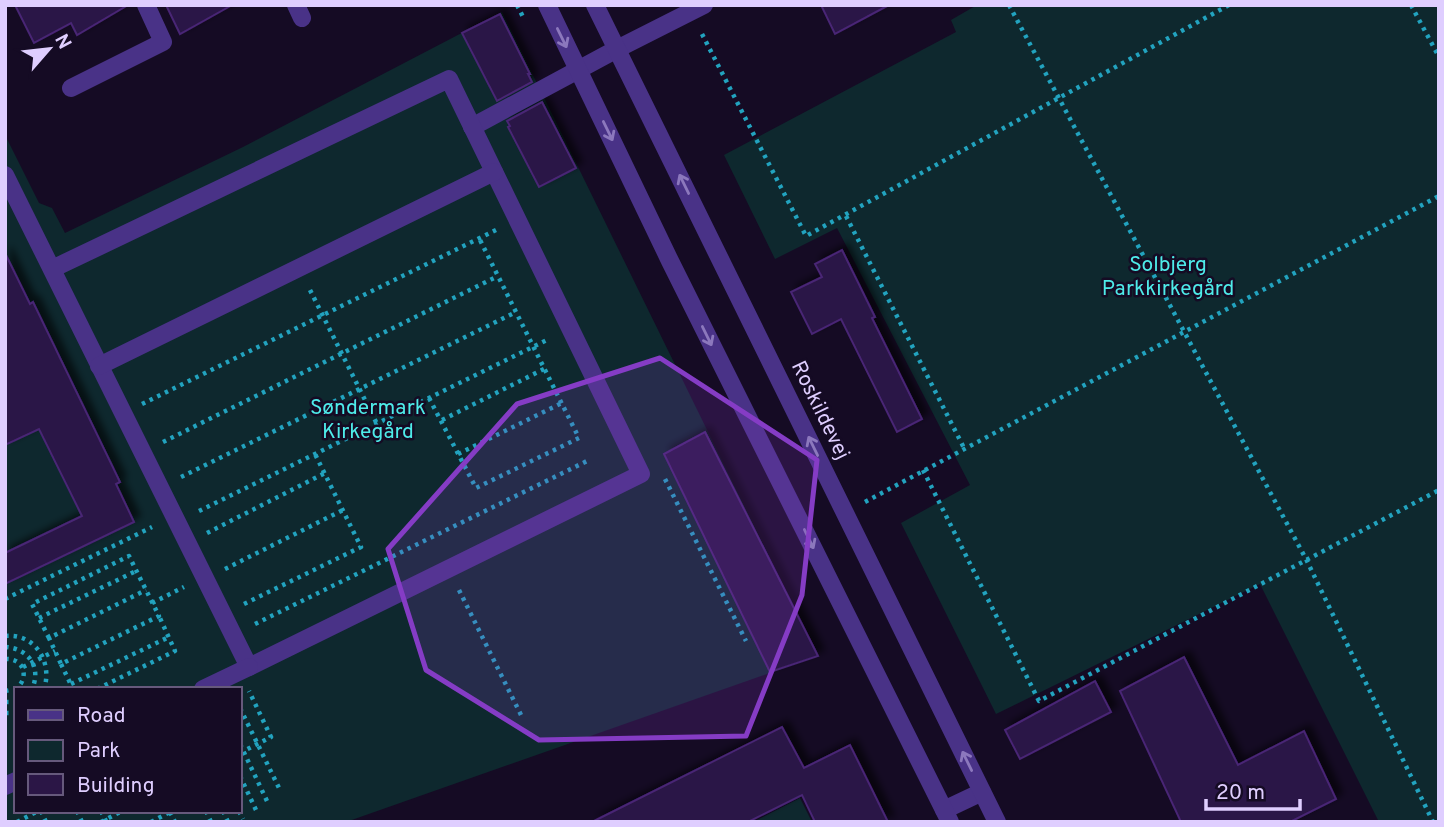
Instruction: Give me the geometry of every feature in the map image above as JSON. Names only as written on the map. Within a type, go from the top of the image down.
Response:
[{"type":"street","points":[[71,88],[163,42],[146,5]]},
{"type":"street","points":[[547,5],[676,274],[947,816],[982,792]]},
{"type":"street","name":"Roskildevej","points":[[595,5],[997,822]]},
{"type":"street","points":[[472,127],[697,9]]},
{"type":"street","points":[[52,269],[449,79],[640,474],[208,687]]},
{"type":"street","points":[[99,366],[494,172]]},
{"type":"street","points":[[5,175],[232,635],[244,669]]},
{"type":"path","points":[[1009,5],[1307,561],[1433,822]]},
{"type":"path","points":[[697,9],[806,236],[1229,5]]},
{"type":"path","points":[[1411,5],[1439,57]]},
{"type":"path","points":[[846,512],[1439,196]]},
{"type":"path","points":[[846,216],[964,448]]},
{"type":"path","points":[[123,414],[479,238],[579,438],[476,488],[429,398]]},
{"type":"path","points":[[299,267],[377,424]]},
{"type":"path","points":[[142,453],[498,276]]},
{"type":"path","points":[[159,488],[516,312]]},
{"type":"path","points":[[5,599],[316,454],[569,330]]},
{"type":"path","points":[[442,420],[544,369]]},
{"type":"path","points":[[458,454],[562,403]]},
{"type":"path","points":[[222,615],[361,547],[316,454]]},
{"type":"path","points":[[232,635],[587,461]]},
{"type":"path","points":[[923,470],[1039,701],[1439,490]]},
{"type":"path","points":[[187,544],[325,473]]},
{"type":"path","points":[[640,474],[664,478],[746,640]]},
{"type":"path","points":[[152,603],[343,510]]},
{"type":"path","points":[[433,537],[521,715]]},
{"type":"path","points":[[101,687],[175,651],[169,637],[159,616],[129,556],[32,604],[72,686],[169,637]]},
{"type":"path","points":[[38,618],[136,570]]},
{"type":"path","points":[[49,638],[146,590]]},
{"type":"path","points":[[61,664],[159,616]]},
{"type":"path","points":[[5,636],[24,638],[35,646],[47,669],[44,687]]},
{"type":"path","points":[[5,648],[22,650],[33,662],[36,672],[32,687]]},
{"type":"path","points":[[23,667],[55,651]]},
{"type":"path","points":[[5,659],[15,660],[23,667],[24,677],[17,687]]},
{"type":"path","points":[[242,752],[271,737],[244,669]]},
{"type":"path","points":[[242,712],[280,790]]},
{"type":"path","points":[[242,754],[267,801]]},
{"type":"path","points":[[242,780],[256,810]]},
{"type":"path","points":[[18,822],[35,813]]},
{"type":"path","points":[[151,822],[168,813]]},
{"type":"path","points":[[240,813],[243,819]]},
{"type":"highlighted area","points":[[660,358],[817,460],[802,595],[746,736],[539,740],[426,670],[388,549],[517,404]]},
{"type":"green space","name":"Solbjerg Parkkirkegård","points":[[977,5],[1439,5],[1439,822],[1379,822],[1260,584],[996,714],[901,523],[970,485],[837,228],[775,259],[724,155],[956,32],[951,20]]},
{"type":"green space","name":"Søndermark Kirkegård","points":[[502,12],[818,656],[346,822],[5,822],[5,135],[39,203],[52,208],[65,233],[243,147]]},
{"type":"green space","points":[[800,798],[812,822],[755,821]]},
{"type":"building","points":[[15,5],[128,5],[77,35],[71,23],[34,43]]},
{"type":"building","points":[[166,5],[232,5],[180,34]]},
{"type":"building","points":[[821,5],[889,5],[835,34]]},
{"type":"building","points":[[500,14],[532,82],[497,101],[462,33]]},
{"type":"building","points":[[542,102],[576,168],[539,187],[507,121]]},
{"type":"building","points":[[842,250],[922,419],[897,432],[841,319],[812,334],[791,292],[822,277],[815,264]]},
{"type":"building","points":[[5,253],[30,304],[33,302],[120,482],[116,484],[134,522],[5,584],[5,553],[82,516],[39,429],[5,445]]},
{"type":"building","points":[[705,432],[818,656],[770,672],[664,454]]},
{"type":"building","points":[[1184,657],[1238,765],[1304,731],[1336,799],[1290,822],[1181,822],[1120,691]]},
{"type":"building","points":[[1095,681],[1111,712],[1020,759],[1005,730]]},
{"type":"building","points":[[782,727],[804,768],[850,745],[888,822],[815,822],[802,795],[748,822],[592,822]]}]
